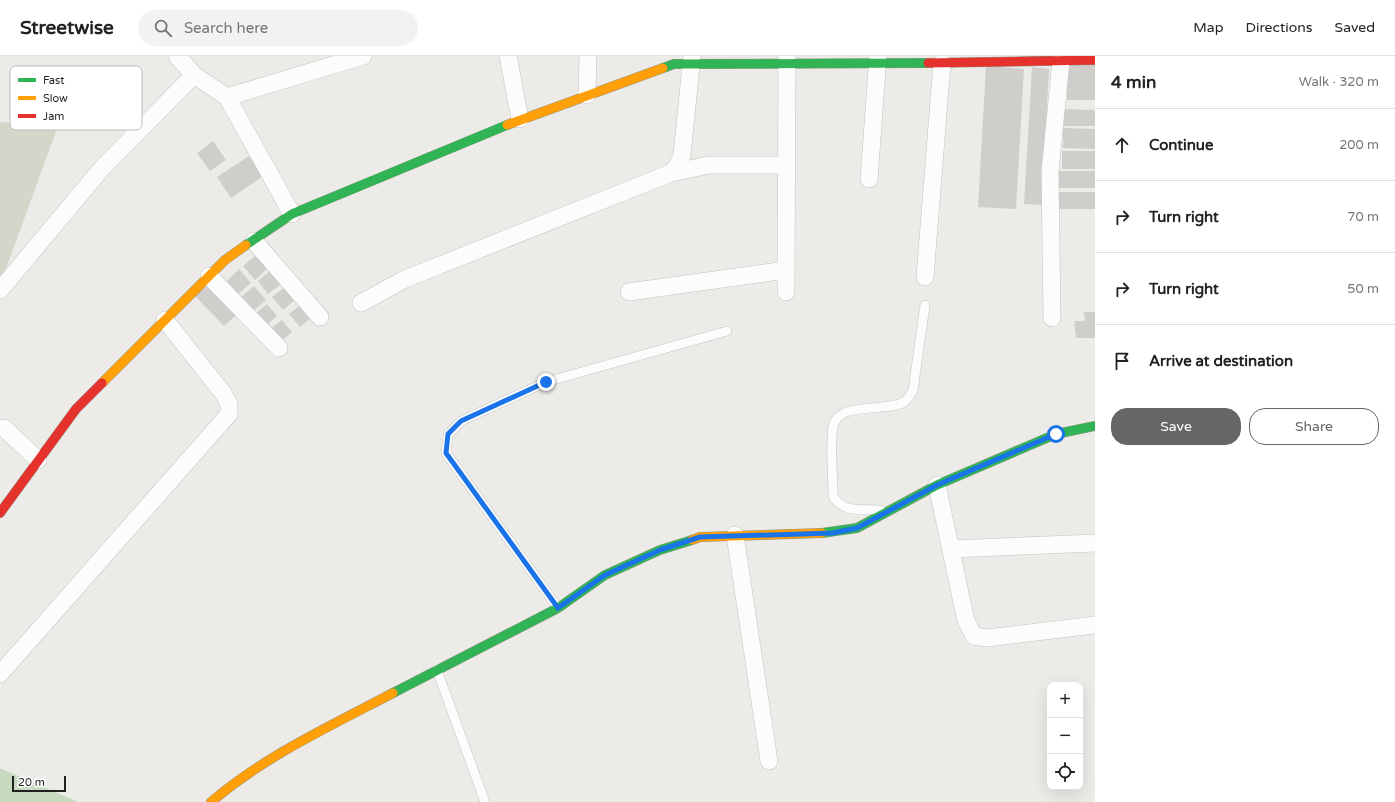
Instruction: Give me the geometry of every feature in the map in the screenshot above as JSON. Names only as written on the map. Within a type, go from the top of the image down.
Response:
[{"type":"street","points":[[177,56],[194,75],[227,97],[292,214]]},
{"type":"street","points":[[227,97],[362,56]]},
{"type":"street","points":[[508,56],[520,119]]},
{"type":"street","points":[[587,95],[588,56]]},
{"type":"street","points":[[671,174],[678,165],[682,155],[692,60]]},
{"type":"street","points":[[0,513],[76,409],[225,260],[292,214],[520,119],[674,64],[692,60],[878,60],[942,63],[1095,60]]},
{"type":"street","points":[[786,60],[786,292]]},
{"type":"street","points":[[869,179],[878,60]]},
{"type":"street","points":[[1052,318],[1050,171],[1061,61]]},
{"type":"street","points":[[925,277],[942,63]]},
{"type":"street","points":[[142,128],[194,75]]},
{"type":"street","points":[[0,290],[103,167],[140,130]]},
{"type":"street","points":[[361,303],[405,279],[671,174],[709,165],[786,165]]},
{"type":"street","points":[[254,241],[320,317]]},
{"type":"street","points":[[629,292],[786,270]]},
{"type":"street","points":[[209,276],[279,348]]},
{"type":"street","points":[[0,674],[229,414],[229,404],[223,393],[165,320]]},
{"type":"street","points":[[211,802],[233,783],[265,761],[558,608],[605,575],[660,550],[700,537],[833,533],[857,528],[892,511],[937,485],[1056,434],[1095,426]]},
{"type":"street","points":[[4,428],[38,460]]},
{"type":"street","points":[[937,485],[966,621],[974,636],[987,638],[1095,625]]},
{"type":"street","points":[[735,535],[769,761]]},
{"type":"street","points":[[950,549],[1095,542]]},
{"type":"lane","points":[[892,511],[843,508],[836,502],[833,496],[833,426],[838,415],[848,410],[895,406],[906,401],[913,390],[925,305]]},
{"type":"lane","points":[[558,608],[446,453],[448,434],[461,421],[546,382],[727,331]]},
{"type":"lane","points":[[437,670],[485,802]]},
{"type":"shaded area","points":[[0,122],[10,123],[10,130],[57,130],[0,285]]},
{"type":"green space","points":[[0,768],[78,802],[0,802]]},
{"type":"building","points":[[1067,64],[1095,65],[1095,100],[1067,100]]},
{"type":"building","points":[[986,66],[1024,69],[1016,209],[978,207]]},
{"type":"building","points":[[1032,67],[1049,69],[1042,205],[1024,204]]},
{"type":"building","points":[[1062,109],[1095,110],[1095,126],[1062,126]]},
{"type":"building","points":[[1063,128],[1095,129],[1095,149],[1063,148]]},
{"type":"building","points":[[213,141],[226,160],[210,171],[197,153]]},
{"type":"building","points":[[1062,151],[1095,151],[1095,169],[1062,169]]},
{"type":"building","points":[[249,156],[263,176],[231,198],[217,177]]},
{"type":"building","points":[[1059,171],[1095,171],[1095,188],[1059,188]]},
{"type":"building","points":[[1056,192],[1095,192],[1095,209],[1055,209]]},
{"type":"building","points":[[256,255],[268,268],[255,280],[243,266]]},
{"type":"building","points":[[239,269],[251,283],[238,294],[227,281]]},
{"type":"building","points":[[270,271],[281,284],[268,294],[258,281]]},
{"type":"building","points":[[207,286],[236,315],[224,326],[195,296]]},
{"type":"building","points":[[254,286],[266,300],[253,311],[241,297]]},
{"type":"building","points":[[285,287],[295,300],[283,310],[272,297]]},
{"type":"building","points":[[267,304],[277,316],[265,327],[255,314]]},
{"type":"building","points":[[302,304],[312,317],[300,327],[289,314]]},
{"type":"building","points":[[1084,312],[1095,312],[1095,338],[1076,338],[1074,321],[1085,321]]},
{"type":"building","points":[[282,320],[292,332],[280,342],[269,330]]},
{"type":"traffic: fast","points":[[663,68],[674,64],[928,63]]},
{"type":"traffic: fast","points":[[246,245],[292,214],[507,125]]},
{"type":"traffic: fast","points":[[822,533],[857,528],[937,485],[1056,434],[1095,426]]},
{"type":"traffic: fast","points":[[393,693],[558,608],[605,575],[660,550],[692,540]]},
{"type":"traffic: slow","points":[[507,125],[663,68]]},
{"type":"traffic: slow","points":[[102,383],[225,260],[246,245]]},
{"type":"traffic: slow","points":[[692,540],[700,537],[822,533]]},
{"type":"traffic: slow","points":[[211,802],[253,770],[276,756],[393,693]]},
{"type":"traffic: jam","points":[[928,63],[1095,60]]},
{"type":"traffic: jam","points":[[0,513],[76,409],[102,383]]},
{"type":"route","points":[[546,382],[461,421],[448,434],[446,453],[558,608],[605,575],[660,550],[700,537],[833,533],[857,528],[892,511],[937,485],[1056,434]]}]
